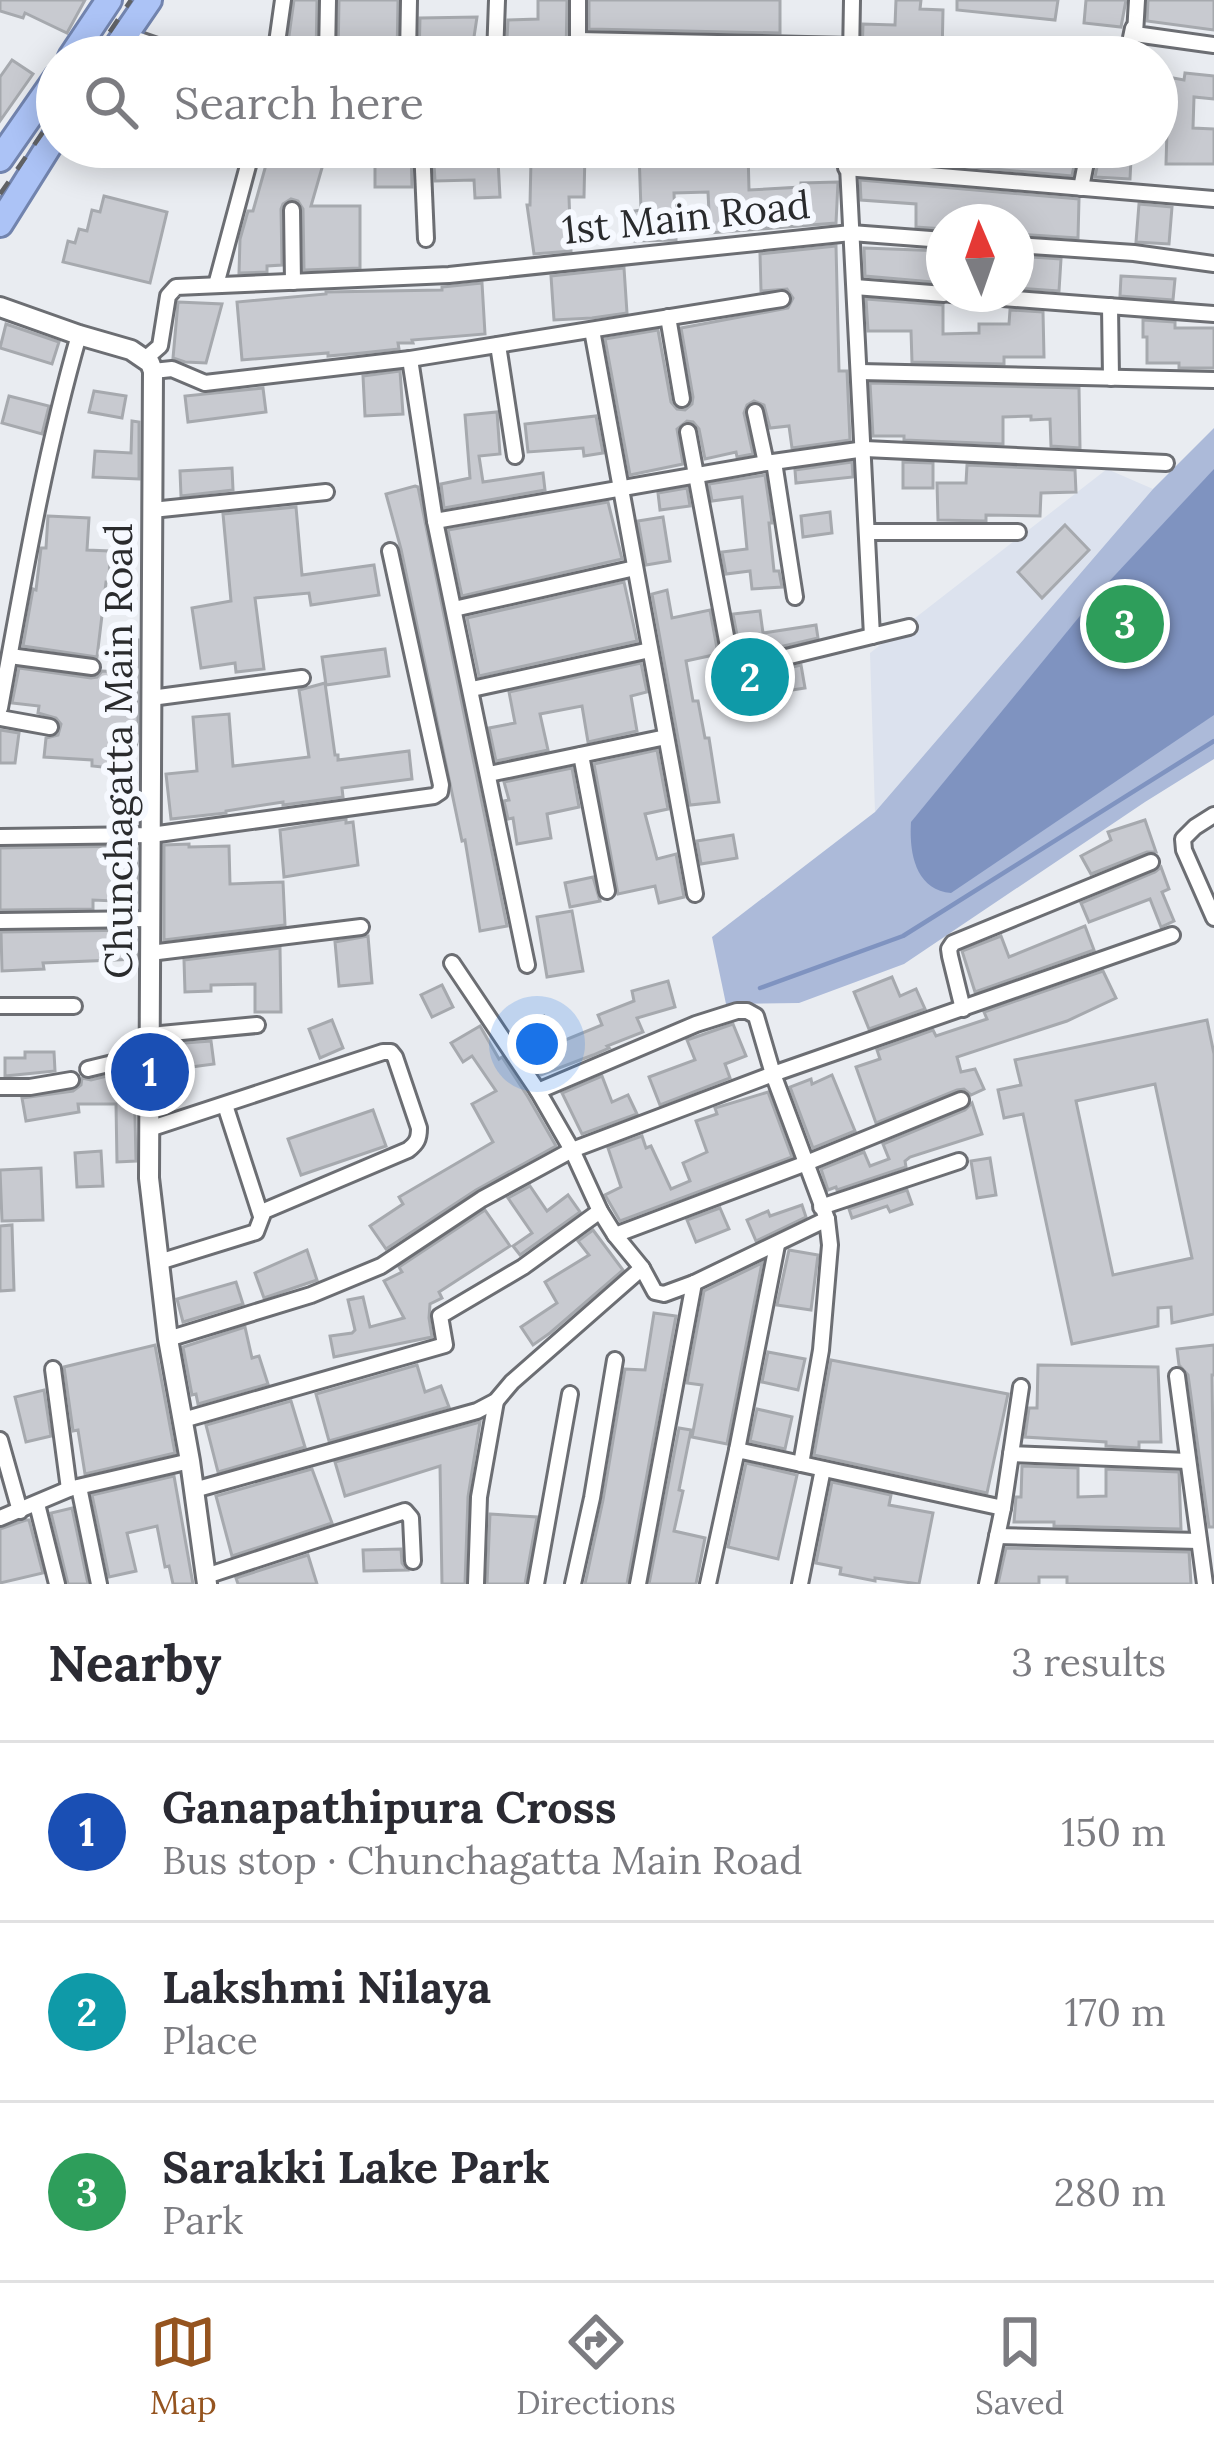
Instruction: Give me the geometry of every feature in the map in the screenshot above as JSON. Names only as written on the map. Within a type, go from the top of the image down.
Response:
[{"type":"highway","points":[[85,36],[109,0]]},
{"type":"highway","points":[[125,35],[148,0]]},
{"type":"highway","points":[[3,152],[36,106]]},
{"type":"highway","points":[[0,224],[36,167]]},
{"type":"street","points":[[278,36],[283,0]]},
{"type":"street","points":[[327,36],[328,0]]},
{"type":"street","points":[[408,36],[409,0]]},
{"type":"street","points":[[496,36],[497,0]]},
{"type":"street","points":[[578,0],[578,36]]},
{"type":"street","points":[[851,36],[852,0]]},
{"type":"street","points":[[1131,36],[1137,0]]},
{"type":"street","points":[[1133,28],[1141,36]]},
{"type":"street","points":[[1178,41],[1214,45]]},
{"type":"street","points":[[216,285],[247,168]]},
{"type":"street","points":[[423,168],[426,239]]},
{"type":"street","points":[[926,239],[851,233],[846,168],[1214,200]]},
{"type":"street","points":[[1081,188],[1085,168]]},
{"type":"street","points":[[292,210],[293,282]]},
{"type":"street","name":"1st Main Road","points":[[149,365],[160,346],[168,296],[176,287],[448,275],[851,233],[872,636]]},
{"type":"street","points":[[1034,246],[1214,264]]},
{"type":"street","points":[[855,286],[926,292]]},
{"type":"street","points":[[0,307],[131,350],[149,365],[205,383],[410,359],[782,299]]},
{"type":"street","points":[[1034,300],[1214,314]]},
{"type":"street","points":[[1110,306],[1112,378]]},
{"type":"street","points":[[668,317],[682,399]]},
{"type":"street","points":[[592,330],[695,894]]},
{"type":"street","points":[[0,707],[10,656],[7,631],[79,335]]},
{"type":"street","points":[[498,345],[515,456]]},
{"type":"street","points":[[410,359],[435,521],[527,965]]},
{"type":"street","name":"Chunchagatta Main Road","points":[[149,365],[149,1178],[168,1340],[206,1580]]},
{"type":"street","points":[[860,372],[1214,380]]},
{"type":"street","points":[[755,412],[770,463],[795,597]]},
{"type":"street","points":[[688,432],[732,668],[910,627]]},
{"type":"street","points":[[435,521],[865,449],[1166,463]]},
{"type":"street","points":[[152,510],[326,492]]},
{"type":"street","points":[[868,532],[1018,532]]},
{"type":"street","points":[[0,837],[151,836],[440,792],[390,551]]},
{"type":"street","points":[[454,608],[634,568]]},
{"type":"street","points":[[472,689],[650,650]]},
{"type":"street","points":[[10,656],[92,667]]},
{"type":"street","points":[[151,698],[302,678]]},
{"type":"street","points":[[0,718],[50,727]]},
{"type":"street","points":[[489,774],[666,737]]},
{"type":"street","points":[[581,755],[608,891]]},
{"type":"street","points":[[1214,815],[1183,838],[1214,918]]},
{"type":"street","points":[[963,1010],[950,956],[952,943],[1151,862]]},
{"type":"street","points":[[0,921],[150,919]]},
{"type":"street","points":[[150,953],[361,927]]},
{"type":"street","points":[[168,1340],[311,1295],[381,1266],[482,1199],[572,1150],[773,1073],[1172,935]]},
{"type":"street","points":[[452,963],[538,1091],[614,1235],[660,1294],[777,1245],[824,1213],[959,1161]]},
{"type":"street","points":[[0,1006],[74,1006]]},
{"type":"street","points":[[538,1091],[696,1024],[737,1011],[756,1016],[824,1213],[830,1245],[821,1351],[801,1464]]},
{"type":"street","points":[[88,1069],[150,1045],[257,1025]]},
{"type":"street","points":[[149,1129],[383,1052],[395,1057],[419,1128],[416,1144],[408,1150],[264,1211],[256,1232],[159,1262]]},
{"type":"street","points":[[0,1087],[71,1080]]},
{"type":"street","points":[[614,1235],[961,1100]]},
{"type":"street","points":[[225,1105],[261,1216]]},
{"type":"street","points":[[183,1420],[445,1345],[440,1316],[523,1267],[600,1211]]},
{"type":"street","points":[[708,1584],[777,1245]]},
{"type":"street","points":[[194,1490],[477,1411],[496,1401],[642,1268]]},
{"type":"street","points":[[638,1584],[694,1283]]},
{"type":"street","points":[[573,1584],[615,1360]]},
{"type":"street","points":[[52,1369],[74,1488],[99,1584]]},
{"type":"street","points":[[1177,1376],[1205,1584]]},
{"type":"street","points":[[987,1584],[1022,1387]]},
{"type":"street","points":[[536,1584],[570,1394]]},
{"type":"street","points":[[476,1584],[479,1496],[496,1401]]},
{"type":"street","points":[[0,1440],[20,1511]]},
{"type":"street","points":[[737,1450],[1003,1508]]},
{"type":"street","points":[[1011,1454],[1188,1460]]},
{"type":"street","points":[[0,1518],[74,1488],[190,1461]]},
{"type":"street","points":[[800,1584],[823,1469]]},
{"type":"street","points":[[37,1504],[57,1584]]},
{"type":"street","points":[[206,1580],[405,1511],[411,1517],[413,1561]]},
{"type":"street","points":[[997,1536],[1199,1541]]},
{"type":"shaded area","points":[[1214,428],[1214,759],[904,964],[799,1003],[726,1004],[712,937],[875,812],[1153,489]]},
{"type":"shaded area","points":[[1107,469],[1153,489],[875,812],[870,653]]},
{"type":"shaded area","points":[[1214,469],[1214,715],[951,893],[929,885],[913,857],[911,822],[1102,589]]},
{"type":"building","points":[[0,0],[85,0],[67,33],[25,13],[23,18],[0,11]]},
{"type":"building","points":[[294,0],[317,0],[316,36],[289,36]]},
{"type":"building","points":[[339,0],[398,0],[397,36],[338,36]]},
{"type":"building","points":[[538,0],[567,0],[566,36],[507,36],[508,20],[538,19]]},
{"type":"building","points":[[589,0],[780,0],[780,33],[589,29]]},
{"type":"building","points":[[896,0],[921,0],[920,9],[943,10],[942,36],[863,36],[863,24],[895,25]]},
{"type":"building","points":[[957,0],[1058,0],[1055,20],[957,10]]},
{"type":"building","points":[[1086,0],[1126,0],[1121,27],[1084,23]]},
{"type":"building","points":[[1148,0],[1214,0],[1214,30],[1147,21]]},
{"type":"building","points":[[477,17],[474,36],[420,36],[420,18]]},
{"type":"building","points":[[12,60],[33,74],[0,121],[0,77]]},
{"type":"building","points":[[1185,73],[1214,76],[1214,99],[1194,97],[1193,128],[1214,129],[1214,164],[1178,164],[1178,79],[1184,80]]},
{"type":"building","points":[[265,168],[322,168],[311,206],[360,206],[360,268],[304,270],[303,209],[291,199],[281,209],[282,265],[267,266],[267,272],[239,273],[240,239],[248,211],[253,211]]},
{"type":"building","points":[[375,168],[412,168],[412,187],[375,187]]},
{"type":"building","points":[[434,168],[498,168],[500,197],[475,198],[474,180],[435,181]]},
{"type":"building","points":[[531,168],[585,168],[584,197],[569,197],[571,251],[534,254]]},
{"type":"building","points":[[640,168],[748,168],[749,190],[838,182],[836,223],[710,233],[708,192],[674,193],[676,240],[635,241],[634,211],[641,210]]},
{"type":"building","points":[[983,168],[1074,168],[1072,176]]},
{"type":"building","points":[[1097,168],[1131,168],[1130,179],[1095,177]]},
{"type":"building","points":[[860,180],[1079,199],[1078,238],[1034,235],[1034,204],[926,204],[926,228],[916,227],[916,204],[861,200]]},
{"type":"building","points":[[104,196],[167,212],[150,283],[63,262],[68,241],[75,243],[79,229],[87,231],[92,210],[100,212]]},
{"type":"building","points":[[1139,204],[1172,207],[1169,244],[1136,242]]},
{"type":"building","points":[[836,246],[839,371],[847,371],[850,440],[792,448],[789,426],[770,428],[764,405],[754,401],[744,413],[753,454],[737,457],[736,452],[705,459],[699,429],[687,421],[677,429],[683,464],[630,475],[605,339],[658,330],[671,402],[685,410],[693,397],[681,328],[788,308],[793,298],[787,289],[761,291],[760,254]]},
{"type":"building","points":[[864,248],[926,250],[926,281],[865,276]]},
{"type":"building","points":[[1034,257],[1061,259],[1059,291],[1034,289]]},
{"type":"building","points":[[624,268],[627,313],[554,320],[551,276]]},
{"type":"building","points":[[1121,276],[1175,279],[1173,300],[1120,296]]},
{"type":"building","points":[[482,283],[485,334],[412,340],[398,343],[399,349],[362,353],[242,360],[237,302],[326,292],[442,290]]},
{"type":"building","points":[[866,299],[926,304],[926,312],[943,312],[943,334],[979,333],[979,324],[1009,324],[1010,312],[1043,312],[1044,357],[1004,357],[1004,364],[912,362],[911,331],[868,331]]},
{"type":"building","points":[[178,302],[222,304],[206,363],[173,358]]},
{"type":"building","points":[[1143,320],[1175,322],[1175,328],[1214,328],[1214,368],[1147,363]]},
{"type":"building","points":[[6,324],[59,342],[52,364],[0,348]]},
{"type":"building","points":[[400,371],[403,414],[365,416],[363,376]]},
{"type":"building","points":[[870,383],[1079,388],[1080,448],[1051,446],[1050,419],[1031,420],[1031,416],[1003,417],[1003,444],[873,436]]},
{"type":"building","points":[[263,388],[266,412],[188,422],[185,396]]},
{"type":"building","points":[[94,391],[126,396],[122,418],[89,412]]},
{"type":"building","points":[[9,396],[49,406],[42,434],[2,423]]},
{"type":"building","points":[[497,412],[500,454],[479,456],[483,482],[543,473],[545,490],[444,508],[441,484],[470,478],[465,415]]},
{"type":"building","points":[[596,416],[603,453],[584,456],[583,448],[528,452],[525,424]]},
{"type":"building","points":[[132,421],[139,422],[139,479],[93,477],[95,451],[131,453]]},
{"type":"building","points":[[852,462],[853,477],[796,483],[795,470]]},
{"type":"building","points":[[903,462],[933,463],[933,488],[903,488]]},
{"type":"building","points":[[967,465],[1075,470],[1076,492],[1041,493],[1040,516],[938,520],[937,483],[966,483]]},
{"type":"building","points":[[232,468],[233,490],[181,496],[180,471]]},
{"type":"building","points":[[765,475],[774,571],[779,571],[782,587],[752,589],[750,571],[726,574],[722,552],[747,549],[742,497],[712,501],[709,484]]},
{"type":"building","points":[[415,486],[507,926],[480,931],[465,840],[386,494]]},
{"type":"building","points":[[687,488],[690,506],[660,510],[658,493]]},
{"type":"building","points":[[608,502],[622,559],[462,596],[448,530]]},
{"type":"building","points":[[296,507],[302,575],[374,565],[379,595],[311,605],[309,593],[255,598],[264,669],[236,672],[235,663],[201,668],[192,608],[231,601],[223,514]]},
{"type":"building","points":[[830,512],[832,533],[803,537],[801,516]]},
{"type":"building","points":[[48,516],[89,518],[87,550],[110,551],[97,657],[23,646],[41,548],[46,548]]},
{"type":"building","points":[[663,517],[670,561],[646,565],[638,521]]},
{"type":"building","points":[[1065,525],[1089,550],[1042,598],[1018,572]]},
{"type":"building","points":[[624,582],[637,641],[479,676],[467,618]]},
{"type":"building","points":[[667,590],[672,618],[710,610],[718,654],[686,661],[693,701],[698,701],[705,738],[709,738],[719,802],[690,805],[652,594]]},
{"type":"building","points":[[760,611],[763,633],[816,625],[818,638],[741,656],[733,614]]},
{"type":"building","points":[[124,639],[138,640],[138,737],[132,770],[92,766],[92,760],[44,757],[46,738],[58,735],[61,724],[38,713],[39,706],[12,703],[19,668],[91,678],[102,671],[123,672]]},
{"type":"building","points":[[385,649],[389,676],[326,685],[322,657]]},
{"type":"building","points":[[641,663],[647,692],[631,696],[637,731],[588,742],[582,706],[540,714],[548,750],[496,761],[489,728],[515,723],[509,692]]},
{"type":"building","points":[[801,665],[805,688],[773,693],[771,680],[745,685],[742,679]]},
{"type":"building","points":[[325,683],[338,760],[409,751],[412,779],[342,788],[343,797],[171,819],[166,774],[197,771],[193,717],[229,714],[233,766],[309,757],[299,690]]},
{"type":"building","points":[[0,730],[19,733],[15,763],[0,763]]},
{"type":"building","points":[[657,750],[668,809],[645,814],[657,859],[676,854],[684,897],[659,903],[655,886],[618,894],[594,764]]},
{"type":"building","points":[[572,768],[579,807],[547,814],[551,838],[517,844],[513,818],[508,819],[504,801],[509,800],[504,782]]},
{"type":"building","points":[[346,819],[346,823],[353,822],[358,865],[284,877],[280,830]]},
{"type":"building","points":[[1145,820],[1156,852],[1091,874],[1081,856],[1111,840],[1108,832]]},
{"type":"building","points":[[733,835],[737,858],[701,864],[697,841]]},
{"type":"building","points":[[164,845],[229,846],[230,884],[283,882],[285,925],[164,940]]},
{"type":"building","points":[[137,846],[137,902],[93,900],[93,909],[0,910],[0,848]]},
{"type":"building","points":[[1161,867],[1169,889],[1162,892],[1174,921],[1161,927],[1150,899],[1089,922],[1081,903]]},
{"type":"building","points":[[593,877],[600,901],[570,907],[565,883]]},
{"type":"building","points":[[572,911],[583,971],[547,977],[537,917]]},
{"type":"building","points":[[1085,926],[1094,950],[975,992],[962,951],[1001,936],[1009,957]]},
{"type":"building","points":[[137,930],[137,959],[43,963],[44,969],[2,971],[1,932]]},
{"type":"building","points":[[368,936],[372,983],[339,986],[335,942]]},
{"type":"building","points":[[280,948],[281,1012],[255,1012],[255,984],[211,985],[211,991],[185,992],[184,960]]},
{"type":"building","points":[[1103,971],[1116,998],[1067,1021],[957,1057],[961,1072],[975,1069],[984,1089],[971,1095],[957,1090],[876,1123],[856,1067],[880,1059],[877,1050],[933,1030],[936,1036],[987,1019],[984,1012]]},
{"type":"building","points":[[892,977],[900,996],[916,989],[925,1009],[869,1029],[854,992]]},
{"type":"building","points":[[668,981],[675,1007],[637,1018],[643,1032],[593,1055],[541,1075],[520,1044],[516,1031],[544,1016],[558,1043],[602,1025],[598,1015],[634,1001],[632,991]]},
{"type":"building","points":[[442,985],[453,1007],[432,1017],[421,995]]},
{"type":"building","points":[[332,1020],[343,1048],[320,1058],[309,1029]]},
{"type":"building","points":[[1207,1020],[1214,1054],[1214,1314],[1172,1323],[1171,1307],[1158,1308],[1158,1326],[1072,1344],[1023,1114],[1004,1118],[998,1090],[1021,1085],[1015,1060]],"holes":[[[1155,1084],[1192,1258],[1113,1275],[1076,1101]]]},
{"type":"building","points":[[733,1024],[746,1056],[725,1064],[730,1078],[660,1105],[649,1077],[695,1060],[687,1040]]},
{"type":"building","points":[[480,1026],[556,1146],[476,1190],[386,1249],[370,1226],[403,1204],[399,1197],[493,1142],[472,1104],[496,1091],[472,1056],[463,1062],[451,1043]]},
{"type":"building","points":[[211,1041],[214,1064],[176,1069],[172,1044]]},
{"type":"building","points":[[25,1052],[54,1052],[55,1071],[5,1076],[5,1058],[25,1058]]},
{"type":"building","points":[[134,1071],[136,1161],[117,1162],[116,1104],[78,1104],[79,1112],[26,1121],[22,1098],[73,1091],[82,1078]]},
{"type":"building","points":[[832,1075],[855,1131],[813,1148],[790,1087]]},
{"type":"building","points":[[602,1076],[612,1102],[628,1095],[637,1114],[582,1134],[562,1093]]},
{"type":"building","points":[[768,1092],[792,1157],[620,1221],[605,1195],[621,1187],[608,1148],[642,1136],[671,1189],[690,1181],[683,1163],[707,1152],[696,1121],[717,1114],[715,1108]]},
{"type":"building","points":[[972,1103],[982,1134],[910,1157],[906,1167],[828,1190],[821,1169],[864,1152],[870,1166],[889,1159],[883,1144]]},
{"type":"building","points":[[373,1110],[386,1146],[301,1175],[288,1139]]},
{"type":"building","points":[[101,1151],[103,1186],[77,1187],[75,1153]]},
{"type":"building","points":[[990,1158],[996,1195],[977,1198],[971,1161]]},
{"type":"building","points":[[41,1168],[43,1220],[2,1221],[0,1170]]},
{"type":"building","points":[[530,1186],[547,1211],[568,1195],[580,1212],[520,1255],[513,1246],[532,1233],[508,1198]]},
{"type":"building","points":[[907,1190],[912,1204],[890,1212],[887,1206],[852,1218],[849,1209]]},
{"type":"building","points":[[802,1205],[806,1217],[756,1241],[747,1220]]},
{"type":"building","points":[[720,1208],[729,1229],[696,1242],[687,1220]]},
{"type":"building","points":[[485,1210],[510,1246],[439,1292],[442,1298],[430,1304],[432,1337],[334,1357],[330,1336],[355,1330],[348,1300],[363,1297],[370,1327],[404,1318],[384,1281]]},
{"type":"building","points":[[12,1225],[14,1290],[0,1291],[0,1226]]},
{"type":"building","points":[[593,1230],[623,1270],[533,1345],[521,1327],[557,1303],[545,1282],[589,1255],[578,1241]]},
{"type":"building","points":[[307,1250],[317,1280],[264,1298],[255,1273]]},
{"type":"building","points":[[789,1250],[818,1255],[811,1310],[777,1305]]},
{"type":"building","points":[[762,1263],[727,1444],[692,1437],[702,1385],[687,1383],[704,1291]]},
{"type":"building","points":[[236,1282],[243,1304],[183,1322],[177,1299]]},
{"type":"building","points":[[654,1313],[676,1316],[627,1584],[585,1584],[625,1369],[645,1370]]},
{"type":"building","points":[[245,1327],[252,1358],[259,1356],[268,1384],[198,1404],[183,1347]]},
{"type":"building","points":[[155,1345],[175,1453],[85,1474],[64,1367]]},
{"type":"building","points":[[1214,1345],[1214,1527],[1209,1527],[1188,1375],[1179,1365],[1177,1349]]},
{"type":"building","points":[[768,1352],[805,1359],[798,1390],[762,1382]]},
{"type":"building","points":[[831,1360],[1008,1394],[987,1493],[814,1455]]},
{"type":"building","points":[[417,1365],[425,1392],[441,1386],[449,1407],[329,1441],[316,1394]]},
{"type":"building","points":[[1038,1365],[1158,1367],[1161,1442],[1139,1442],[1139,1448],[1025,1437],[1029,1408],[1037,1408]]},
{"type":"building","points":[[44,1390],[51,1436],[26,1442],[15,1397]]},
{"type":"building","points":[[291,1401],[305,1447],[218,1472],[206,1425]]},
{"type":"building","points":[[757,1409],[792,1417],[785,1449],[750,1441]]},
{"type":"building","points":[[480,1422],[468,1497],[465,1584],[442,1584],[440,1466],[345,1496],[335,1462]]},
{"type":"building","points":[[679,1428],[691,1430],[674,1531],[705,1538],[696,1584],[649,1584]]},
{"type":"building","points":[[746,1463],[797,1475],[778,1559],[728,1547]]},
{"type":"building","points":[[1022,1466],[1078,1468],[1078,1497],[1106,1496],[1106,1469],[1179,1472],[1181,1529],[1014,1522]]},
{"type":"building","points":[[312,1469],[332,1523],[232,1556],[216,1496]]},
{"type":"building","points":[[174,1476],[193,1584],[173,1584],[157,1526],[127,1533],[136,1571],[109,1577],[92,1495]]},
{"type":"building","points":[[832,1482],[891,1495],[889,1505],[933,1513],[919,1584],[840,1574],[841,1568],[816,1563]]},
{"type":"building","points":[[72,1508],[88,1584],[68,1584],[51,1513]]},
{"type":"building","points":[[490,1514],[537,1517],[525,1584],[487,1584]]},
{"type":"building","points":[[29,1520],[43,1573],[0,1583],[0,1529]]},
{"type":"building","points":[[1006,1548],[1189,1552],[1191,1584],[1067,1584],[1067,1577],[1039,1577],[1039,1584],[998,1584]]},
{"type":"building","points":[[401,1549],[407,1570],[364,1571],[363,1550]]},
{"type":"building","points":[[308,1555],[317,1584],[238,1584],[236,1578]]},
{"type":"waterway","points":[[760,988],[903,936],[1214,741]]},
{"type":"railway","points":[[107,36],[131,0]]},
{"type":"railway","points":[[0,194],[36,142]]},
{"type":"place","name":"Sarakki Lake Park","points":[[1125,624]]},
{"type":"place","name":"Lakshmi Nilaya","points":[[750,677]]},
{"type":"place","name":"Ganapathipura Cross","points":[[150,1072]]}]
